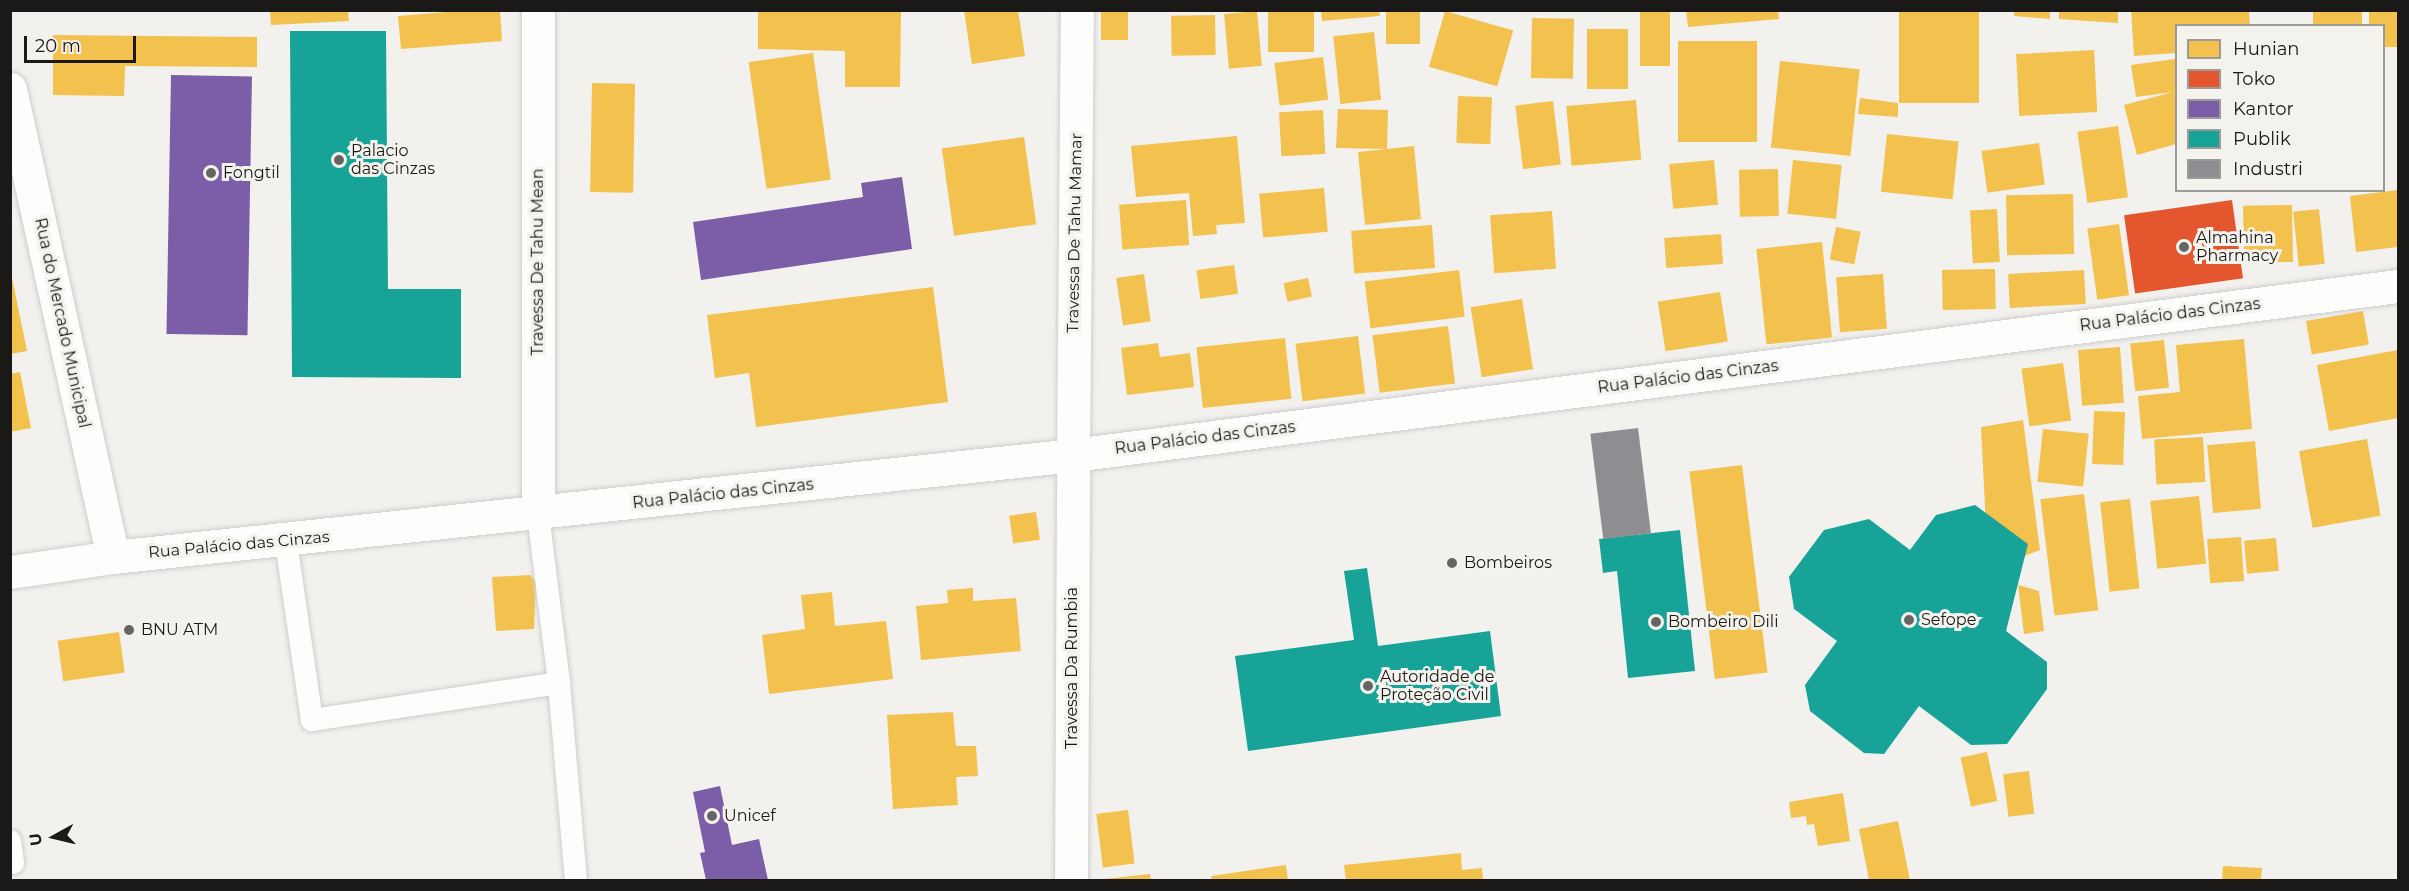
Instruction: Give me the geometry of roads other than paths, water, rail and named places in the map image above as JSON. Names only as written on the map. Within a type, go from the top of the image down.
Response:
[{"type":"street","name":"Travessa De Tahu Mean","points":[[538,10],[538,514]]},
{"type":"street","name":"Travessa De Tahu Mamar","points":[[1073,455],[1077,10]]},
{"type":"street","name":"Rua do Mercado Municipal","points":[[10,89],[113,557]]},
{"type":"street","name":"Rua Palácio das Cinzas","points":[[10,573],[113,557],[286,542],[1073,455],[2398,286]]},
{"type":"street","name":"Travessa Da Rumbia","points":[[1071,880],[1073,455]]},
{"type":"lane","points":[[538,514],[559,683],[576,880]]},
{"type":"lane","points":[[286,542],[312,720],[559,683]]},
{"type":"place","name":"Palacio das Cinzas","points":[[339,160]]},
{"type":"place","name":"Fongtil","points":[[211,173]]},
{"type":"place","name":"Almahina Pharmacy","points":[[2184,247]]},
{"type":"place","name":"Bombeiros","points":[[1452,563]]},
{"type":"place","name":"Sefope","points":[[1909,620]]},
{"type":"place","name":"Bombeiro Dili","points":[[1656,622]]},
{"type":"place","name":"BNU ATM","points":[[129,630]]},
{"type":"place","name":"Autoridade de Proteção Civil","points":[[1368,686]]},
{"type":"place","name":"Unicef","points":[[712,816]]}]
